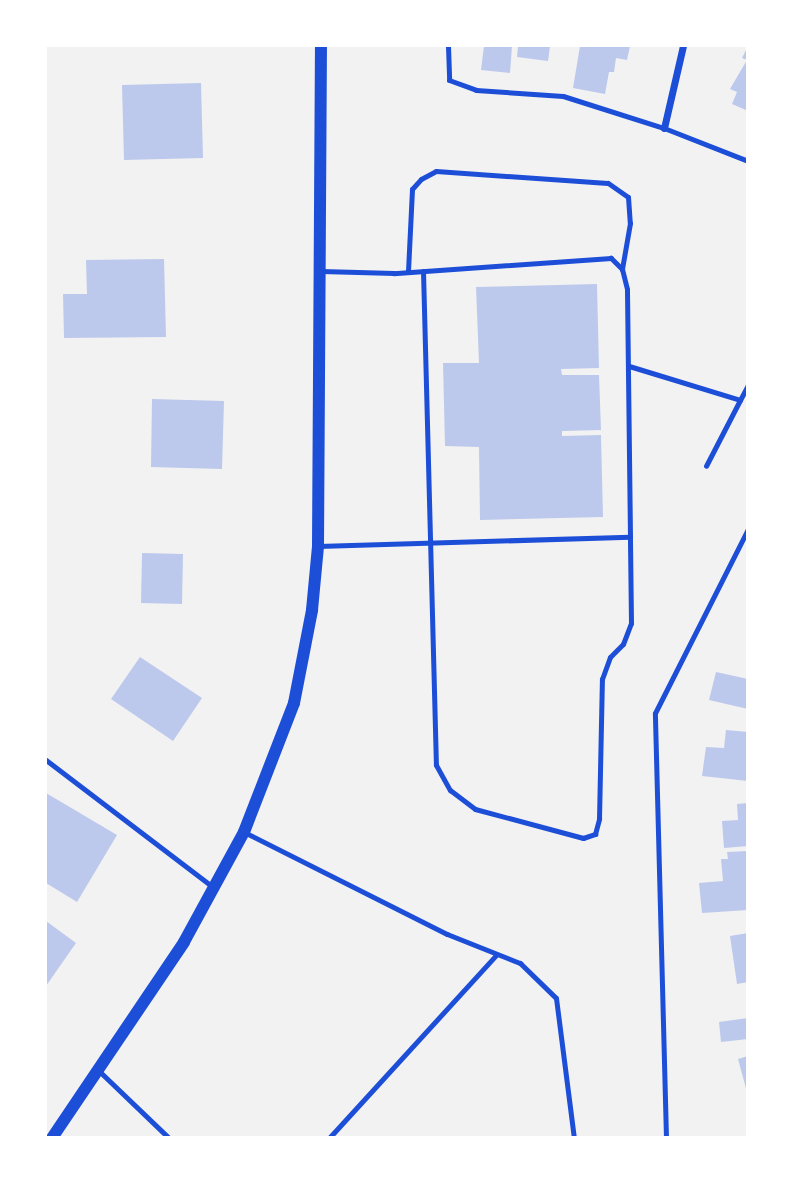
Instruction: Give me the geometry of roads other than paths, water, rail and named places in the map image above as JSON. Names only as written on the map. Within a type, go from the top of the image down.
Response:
[{"type":"street","points":[[52,1138],[184,942],[244,832],[294,703],[312,610],[318,546],[321,46]]},
{"type":"street","points":[[664,128],[683,46]]},
{"type":"lane","points":[[449,46],[449,80],[476,90],[563,96],[664,128],[747,161]]},
{"type":"lane","points":[[408,271],[412,189],[421,178],[436,171],[608,183],[628,197],[630,222],[622,269],[627,289],[629,366],[631,623],[622,643],[610,657],[602,679],[599,819],[595,834],[583,838],[475,809],[450,790],[436,765],[423,271]]},
{"type":"lane","points":[[321,271],[423,271],[611,258],[622,269]]},
{"type":"lane","points":[[629,366],[740,400]]},
{"type":"lane","points":[[706,466],[747,386]]},
{"type":"lane","points":[[666,1138],[655,713],[747,529]]},
{"type":"lane","points":[[318,546],[630,537]]},
{"type":"lane","points":[[46,760],[214,888]]},
{"type":"lane","points":[[244,832],[344,883],[496,955],[520,963],[556,998],[574,1138]]},
{"type":"lane","points":[[329,1138],[496,955]]},
{"type":"lane","points":[[98,1070],[169,1138]]}]
